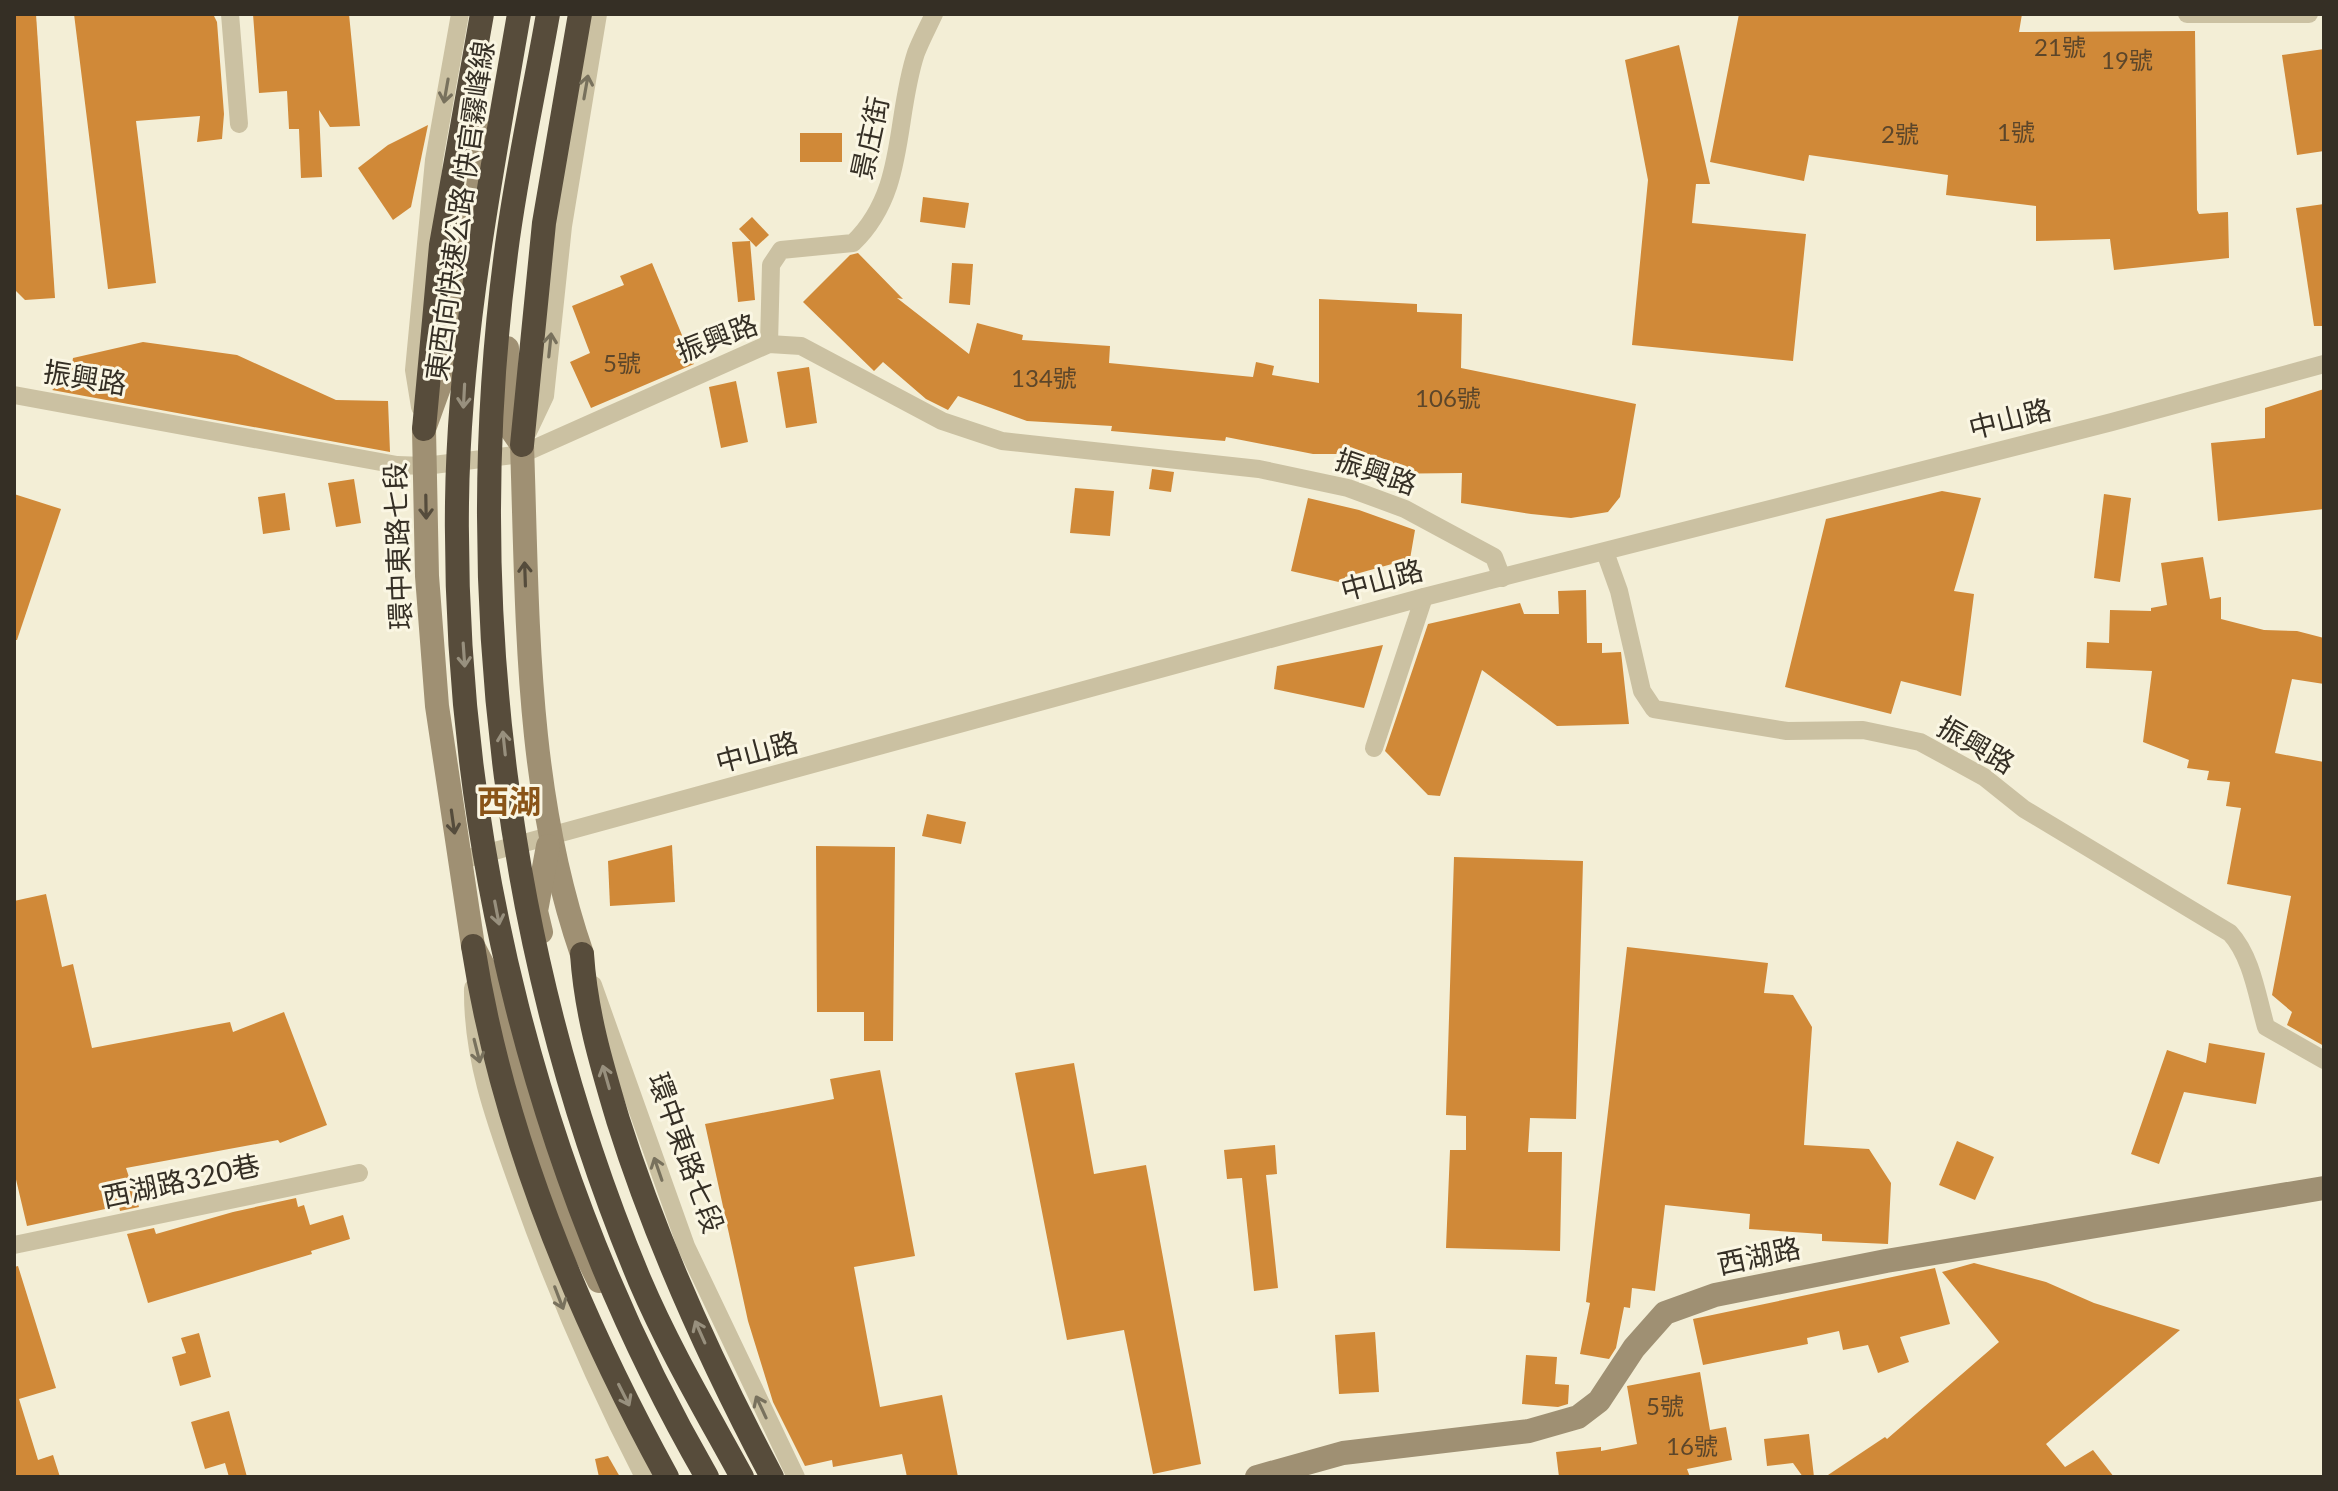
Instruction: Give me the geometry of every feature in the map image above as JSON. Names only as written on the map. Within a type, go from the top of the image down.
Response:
[{"type":"highway","points":[[424,429],[441,245],[482,14]]},
{"type":"highway","name":"東西向快速公路 快官霧峰線","points":[[519,14],[466,350],[459,472],[461,615],[474,766],[504,947],[560,1158],[613,1293],[707,1477]]},
{"type":"highway","name":"東西向快速公路 快官霧峰線","points":[[548,14],[507,244],[496,355],[491,501],[492,623],[512,813],[546,997],[585,1133],[642,1285],[742,1477]]},
{"type":"highway","points":[[522,450],[541,247],[580,14]]},
{"type":"highway","points":[[473,946],[485,1017],[519,1136],[540,1194],[604,1356],[667,1477]]},
{"type":"highway","points":[[582,954],[585,1007],[637,1179],[733,1404],[772,1477]]},
{"type":"street","points":[[230,14],[239,124]]},
{"type":"street","name":"環中東路七段","points":[[460,14],[434,160],[414,370],[424,429],[431,643],[458,861],[473,946],[472,1031],[493,1116],[562,1305],[599,1391],[644,1477]]},
{"type":"street","name":"環中東路七段","points":[[424,429],[454,346],[474,200],[508,14]]},
{"type":"street","name":"環中東路七段","points":[[522,450],[506,422],[507,343],[514,260],[555,14]]},
{"type":"street","name":"環中東路七段","points":[[598,14],[563,226],[545,396],[522,450],[528,659],[536,751],[550,838],[582,954],[686,1246],[796,1477]]},
{"type":"street","name":"景庄街","points":[[769,344],[771,265],[781,250],[853,243],[883,203],[892,180],[916,54],[934,14]]},
{"type":"street","points":[[2187,14],[2309,14]]},
{"type":"street","name":"振興路","points":[[14,395],[397,465],[425,466],[522,450],[769,344],[801,346],[942,421],[1002,441],[1259,469],[1348,488],[1405,509],[1494,557],[1502,578]]},
{"type":"street","name":"中山路","points":[[458,861],[1424,597],[2324,364]]},
{"type":"street","name":"振興路","points":[[1605,552],[1619,591],[1642,691],[1654,709],[1787,731],[1863,730],[1920,742],[1955,759],[1984,777],[2024,809],[2230,933],[2240,943],[2266,1027],[2324,1060]]},
{"type":"street","points":[[1374,748],[1424,597]]},
{"type":"street","name":"環中東路七段","points":[[550,838],[536,911],[576,1074],[648,1282],[750,1477]]},
{"type":"street","name":"環中東路七段","points":[[473,946],[508,1014],[536,1123],[580,1242],[695,1477]]},
{"type":"street","name":"西湖路320巷","points":[[14,1245],[359,1173]]},
{"type":"street","name":"西湖路","points":[[1257,1477],[1343,1453],[1529,1431],[1578,1417],[1599,1401],[1634,1348],[1665,1313],[1715,1295],[1886,1261],[2324,1188]]},
{"type":"building","points":[[14,14],[36,14],[55,298],[25,300],[14,289]]},
{"type":"building","points":[[74,14],[213,14],[217,22],[224,114],[222,139],[197,142],[200,116],[136,121],[156,283],[108,289]]},
{"type":"building","points":[[253,14],[349,14],[360,126],[330,127],[319,110],[322,177],[301,178],[299,129],[289,129],[287,91],[259,93]]},
{"type":"building","points":[[1739,14],[2022,14],[2019,32],[2195,31],[2197,210],[2199,214],[2228,212],[2229,258],[2114,270],[2110,239],[2036,241],[2036,206],[1946,195],[1948,175],[1809,155],[1804,181],[1710,162]]},
{"type":"building","points":[[1679,45],[1710,184],[1696,184],[1692,223],[1806,234],[1793,361],[1632,345],[1648,180],[1625,60]]},
{"type":"building","points":[[2324,49],[2324,151],[2297,155],[2282,55]]},
{"type":"building","points":[[428,125],[411,207],[393,220],[358,168],[388,145]]},
{"type":"building","points":[[800,133],[842,133],[842,162],[800,162]]},
{"type":"building","points":[[923,197],[969,203],[965,228],[920,222]]},
{"type":"building","points":[[2324,204],[2324,326],[2314,326],[2296,208]]},
{"type":"building","points":[[752,217],[769,235],[756,247],[739,229]]},
{"type":"building","points":[[750,241],[755,300],[738,302],[732,242]]},
{"type":"building","points":[[858,253],[903,299],[897,298],[969,354],[977,323],[1023,335],[1022,340],[1110,346],[1109,363],[1253,377],[1256,362],[1274,366],[1272,375],[1319,383],[1319,299],[1417,304],[1417,312],[1462,314],[1461,368],[1636,404],[1620,497],[1608,512],[1571,518],[1531,514],[1461,503],[1462,473],[1370,474],[1370,454],[1313,454],[1226,437],[1225,441],[1111,431],[1112,426],[1027,421],[958,396],[948,410],[926,399],[883,362],[874,371],[803,302],[850,255]]},
{"type":"building","points":[[652,263],[694,364],[591,408],[570,362],[590,353],[572,306],[624,285],[620,276]]},
{"type":"building","points":[[952,263],[973,264],[970,305],[949,303]]},
{"type":"building","points":[[143,342],[237,355],[336,400],[388,401],[390,452],[52,390],[70,377],[73,358]]},
{"type":"building","points":[[809,367],[817,423],[786,428],[777,372]]},
{"type":"building","points":[[736,381],[748,442],[721,448],[709,387]]},
{"type":"building","points":[[2324,389],[2324,509],[2218,521],[2211,443],[2265,438],[2265,408]]},
{"type":"building","points":[[1152,469],[1174,472],[1171,492],[1149,489]]},
{"type":"building","points":[[354,479],[361,523],[336,527],[328,483]]},
{"type":"building","points":[[1075,488],[1114,491],[1110,536],[1070,533]]},
{"type":"building","points":[[1942,491],[1981,498],[1954,591],[1974,594],[1961,696],[1901,681],[1891,714],[1785,687],[1826,519]]},
{"type":"building","points":[[285,493],[290,530],[263,534],[258,497]]},
{"type":"building","points":[[14,494],[61,509],[17,640],[14,640]]},
{"type":"building","points":[[2104,494],[2131,498],[2120,582],[2094,578]]},
{"type":"building","points":[[1308,498],[1359,510],[1415,530],[1410,559],[1345,577],[1343,583],[1291,571]]},
{"type":"building","points":[[2203,557],[2210,599],[2221,597],[2221,619],[2264,630],[2297,631],[2324,638],[2324,684],[2292,679],[2275,753],[2324,762],[2324,1046],[2287,1025],[2292,1012],[2272,995],[2291,896],[2227,884],[2241,808],[2226,806],[2230,782],[2207,780],[2209,771],[2187,768],[2189,760],[2143,742],[2152,671],[2086,668],[2087,642],[2109,643],[2110,610],[2151,611],[2151,608],[2167,605],[2161,563]]},
{"type":"building","points":[[1586,590],[1587,643],[1602,643],[1602,653],[1621,652],[1629,724],[1557,726],[1482,670],[1440,796],[1428,795],[1385,751],[1428,624],[1520,603],[1524,614],[1559,614],[1558,591]]},
{"type":"building","points":[[1383,645],[1364,708],[1274,689],[1277,666]]},
{"type":"building","points":[[927,814],[966,822],[961,844],[922,836]]},
{"type":"building","points":[[672,845],[675,902],[610,906],[608,861]]},
{"type":"building","points":[[816,846],[895,847],[893,1041],[864,1041],[864,1012],[817,1012]]},
{"type":"building","points":[[1454,857],[1583,861],[1576,1119],[1530,1118],[1528,1152],[1562,1152],[1560,1251],[1446,1248],[1450,1150],[1466,1150],[1466,1116],[1446,1115]]},
{"type":"building","points":[[46,894],[62,967],[73,964],[92,1048],[230,1022],[233,1032],[284,1012],[327,1125],[280,1143],[278,1140],[126,1168],[139,1207],[120,1211],[119,1206],[27,1226],[14,1171],[14,901]]},
{"type":"building","points":[[1627,947],[1768,963],[1764,993],[1793,995],[1812,1027],[1804,1145],[1869,1149],[1891,1183],[1888,1244],[1822,1241],[1822,1234],[1749,1229],[1750,1214],[1665,1205],[1655,1291],[1632,1288],[1630,1308],[1624,1307],[1616,1348],[1609,1359],[1580,1354],[1590,1303],[1586,1302]]},
{"type":"building","points":[[2209,1043],[2265,1053],[2256,1104],[2184,1092],[2159,1164],[2131,1154],[2167,1050],[2206,1063]]},
{"type":"building","points":[[1074,1063],[1094,1174],[1146,1165],[1201,1464],[1153,1474],[1124,1330],[1067,1340],[1015,1073]]},
{"type":"building","points":[[880,1070],[915,1256],[854,1267],[880,1407],[942,1395],[958,1477],[907,1477],[902,1454],[833,1467],[832,1460],[805,1466],[773,1402],[748,1321],[705,1124],[834,1099],[830,1079]]},
{"type":"building","points":[[1957,1141],[1994,1157],[1975,1200],[1939,1185]]},
{"type":"building","points":[[1275,1145],[1277,1174],[1266,1175],[1278,1288],[1254,1291],[1242,1178],[1227,1179],[1224,1150]]},
{"type":"building","points":[[296,1198],[298,1207],[304,1205],[310,1225],[343,1215],[350,1239],[311,1251],[312,1254],[148,1303],[127,1234],[154,1228],[156,1234]]},
{"type":"building","points":[[1974,1263],[2046,1282],[2094,1303],[2180,1330],[2046,1444],[2065,1467],[2093,1450],[2114,1477],[1825,1477],[1885,1437],[1887,1439],[1999,1342],[1942,1272]]},
{"type":"building","points":[[18,1266],[56,1388],[19,1399],[38,1460],[53,1455],[60,1477],[14,1477],[14,1267]]},
{"type":"building","points":[[1935,1268],[1950,1324],[1900,1337],[1909,1362],[1878,1373],[1868,1345],[1843,1350],[1839,1331],[1807,1338],[1808,1344],[1703,1365],[1693,1319]]},
{"type":"building","points":[[1375,1332],[1379,1392],[1339,1394],[1335,1335]]},
{"type":"building","points":[[199,1333],[211,1377],[180,1386],[172,1357],[186,1353],[181,1338]]},
{"type":"building","points":[[1526,1355],[1557,1357],[1555,1384],[1569,1385],[1568,1404],[1558,1407],[1522,1404]]},
{"type":"building","points":[[1700,1372],[1710,1430],[1726,1427],[1732,1460],[1687,1469],[1690,1477],[1559,1477],[1556,1452],[1601,1447],[1601,1451],[1637,1444],[1627,1386]]},
{"type":"building","points":[[229,1411],[247,1477],[229,1477],[225,1463],[205,1469],[191,1422]]},
{"type":"building","points":[[1809,1434],[1814,1477],[1803,1477],[1793,1463],[1767,1466],[1764,1439]]},
{"type":"building","points":[[608,1456],[620,1477],[599,1477],[595,1459]]},
{"type":"district","name":"西湖","points":[[509,802]]}]
